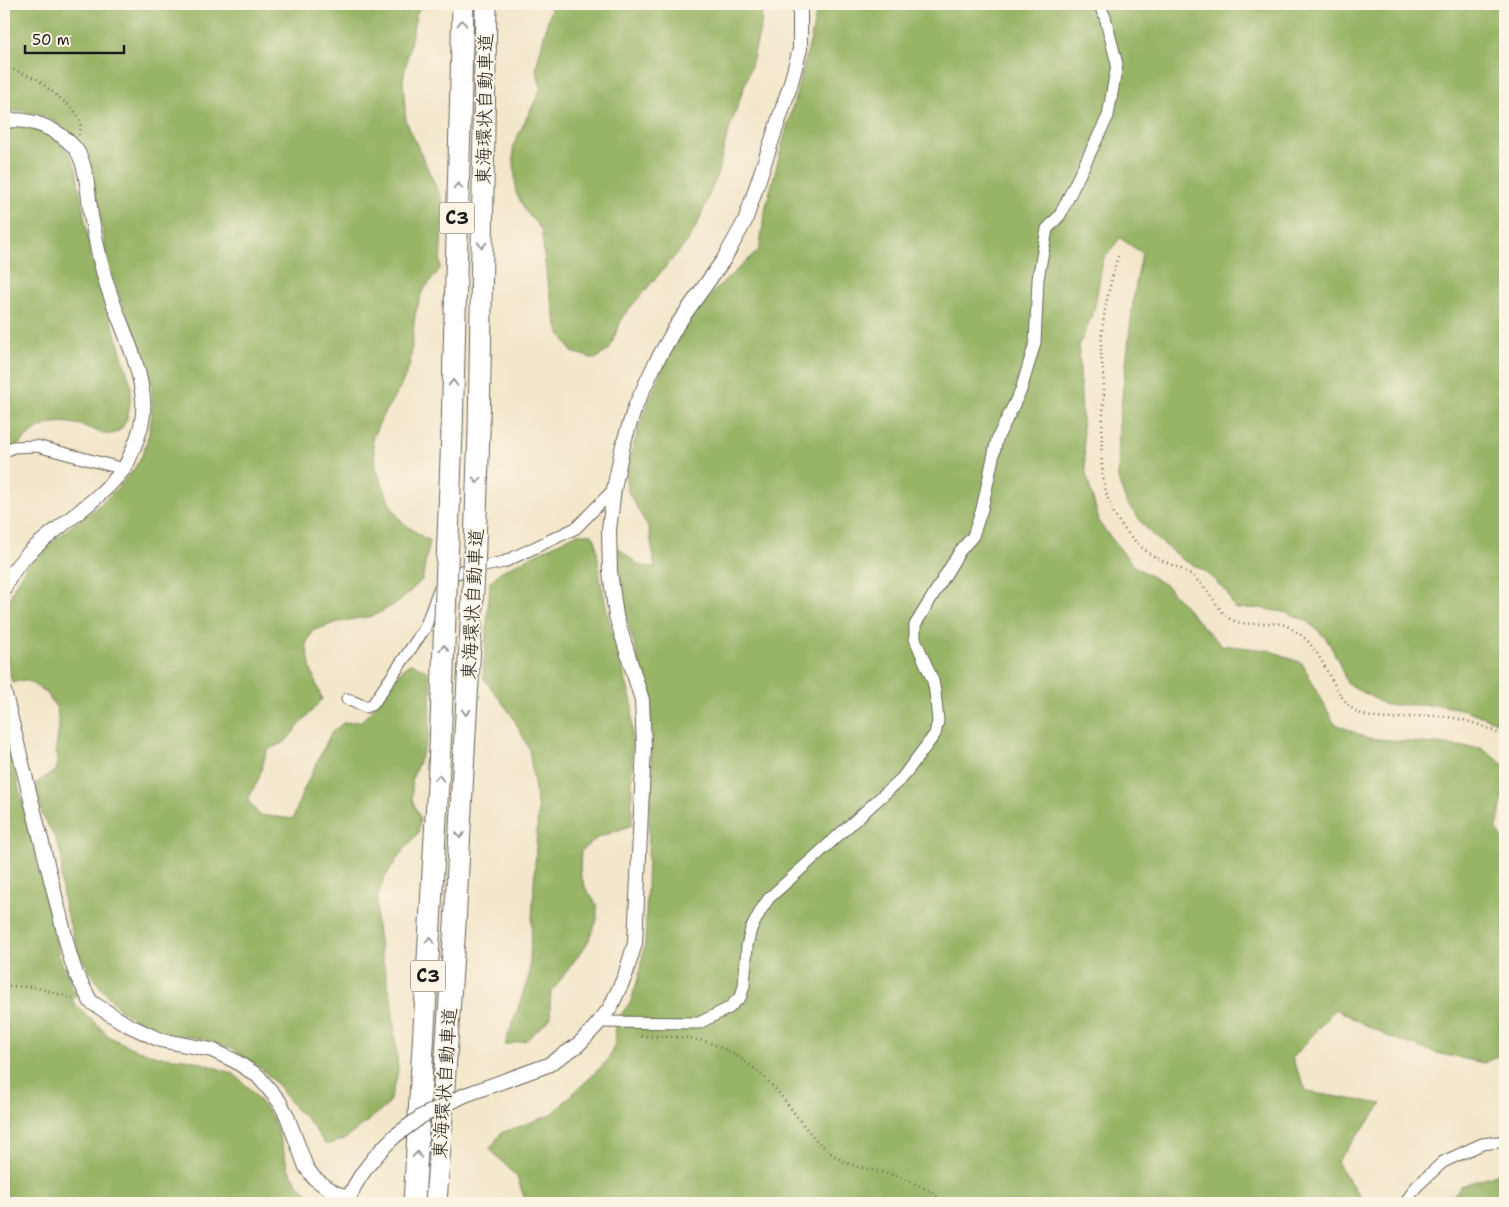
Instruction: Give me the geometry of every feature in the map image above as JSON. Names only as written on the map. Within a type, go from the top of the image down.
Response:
[{"type":"highway","name":"東海環状自動車道","points":[[414,1203],[440,749],[452,432],[463,4]]},
{"type":"highway","name":"東海環状自動車道","points":[[436,1203],[455,925],[474,572],[479,431],[486,4]]},
{"type":"street","points":[[4,691],[70,956],[80,982],[91,1002],[126,1024],[160,1040],[212,1050],[235,1061],[258,1076],[279,1101],[287,1116],[306,1168],[314,1178],[348,1201],[378,1151],[422,1116],[465,1095],[548,1065],[578,1045],[610,1008],[625,976],[635,943],[644,746],[642,700],[616,616],[608,548],[614,489],[623,445],[633,414],[655,364],[677,324],[724,259],[745,221],[790,86],[800,49],[800,4]]},
{"type":"street","points":[[599,1022],[699,1023],[729,1008],[741,996],[751,929],[769,898],[902,778],[935,734],[938,716],[933,681],[916,639],[915,625],[960,550],[976,530],[997,439],[1022,390],[1035,343],[1038,279],[1047,229],[1060,215],[1108,116],[1117,64],[1105,18],[1099,4]]},
{"type":"street","points":[[4,121],[19,119],[38,123],[62,136],[76,149],[83,163],[98,254],[109,293],[134,355],[142,390],[144,413],[138,438],[124,469],[87,506],[31,550],[17,565],[4,589]]},
{"type":"street","points":[[4,452],[13,447],[37,446],[124,469]]},
{"type":"street","points":[[347,699],[366,707],[373,704],[425,628],[439,589],[450,576],[464,570],[504,562],[576,528],[614,489]]},
{"type":"street","points":[[1405,1203],[1416,1188],[1442,1162],[1482,1144],[1505,1142]]},
{"type":"path","points":[[4,66],[37,79],[73,109],[79,117],[81,127],[76,149]]},
{"type":"path","points":[[1118,256],[1110,282],[1102,330],[1104,389],[1101,449],[1104,482],[1111,506],[1120,524],[1137,544],[1154,556],[1194,577],[1210,594],[1220,610],[1233,620],[1252,624],[1284,625],[1300,634],[1314,647],[1347,703],[1357,712],[1375,718],[1388,719],[1437,716],[1456,718],[1476,724],[1505,737]]},
{"type":"path","points":[[4,986],[35,987],[91,1002]]},
{"type":"path","points":[[640,1036],[687,1038],[707,1042],[730,1050],[756,1068],[772,1084],[807,1132],[822,1147],[840,1159],[863,1170],[885,1173],[909,1181],[934,1193],[946,1203]]},
{"type":"green space","points":[[4,4],[421,4],[416,15],[403,80],[406,121],[443,202],[440,269],[422,292],[415,315],[410,364],[401,386],[383,415],[372,439],[377,471],[391,506],[402,522],[424,538],[430,540],[422,580],[399,602],[373,616],[338,622],[312,631],[306,644],[311,670],[322,699],[285,742],[267,750],[259,778],[248,800],[259,815],[293,819],[303,791],[331,733],[343,723],[361,721],[375,707],[402,670],[408,665],[413,664],[427,671],[431,686],[429,736],[412,779],[412,799],[420,819],[418,833],[399,856],[384,879],[378,896],[376,920],[392,1003],[398,1070],[396,1081],[388,1105],[345,1139],[330,1144],[325,1144],[307,1119],[295,1109],[280,1088],[262,1069],[232,1049],[204,1039],[168,1034],[148,1027],[121,1011],[101,988],[80,956],[65,909],[61,881],[62,858],[56,839],[42,815],[36,783],[57,770],[56,748],[59,727],[57,709],[46,692],[25,680],[12,682],[8,667],[5,637],[7,607],[18,579],[27,566],[63,533],[107,498],[135,468],[144,450],[150,428],[152,390],[146,362],[112,276],[93,182],[82,148],[69,131],[48,118],[25,111],[4,114]]},
{"type":"green space","points":[[552,4],[762,4],[761,26],[750,70],[727,136],[718,172],[698,223],[688,241],[623,316],[609,350],[595,359],[572,352],[558,330],[547,280],[541,229],[526,212],[516,193],[513,146],[541,88],[536,68]]},
{"type":"green space","points":[[818,4],[1505,4],[1505,725],[1465,710],[1440,705],[1385,705],[1347,683],[1337,658],[1326,638],[1307,621],[1288,613],[1260,608],[1235,609],[1226,591],[1203,570],[1183,560],[1150,533],[1126,502],[1118,479],[1119,423],[1134,294],[1142,253],[1120,238],[1103,260],[1094,311],[1079,346],[1086,473],[1100,524],[1134,566],[1167,586],[1221,645],[1268,650],[1302,663],[1334,723],[1367,738],[1481,748],[1505,765],[1505,783],[1497,829],[1505,843],[1505,1052],[1484,1063],[1436,1053],[1387,1036],[1335,1009],[1292,1059],[1307,1092],[1382,1104],[1337,1162],[1364,1203],[526,1203],[517,1177],[490,1149],[501,1133],[551,1115],[608,1060],[615,1043],[616,1026],[620,1016],[631,1001],[638,979],[645,943],[652,744],[649,697],[626,616],[617,547],[640,566],[655,567],[649,529],[627,490],[625,472],[641,421],[662,369],[683,327],[719,286],[759,250],[766,206],[811,38]]},
{"type":"green space","points":[[13,126],[24,127],[52,137],[66,149],[76,168],[91,255],[131,385],[131,393],[127,419],[118,431],[111,434],[102,433],[75,424],[52,423],[34,431],[4,459],[4,128]]},
{"type":"green space","points":[[576,534],[592,534],[596,542],[600,578],[613,638],[632,702],[632,825],[597,838],[581,851],[580,873],[586,889],[597,905],[597,920],[588,942],[551,993],[551,1018],[525,1041],[505,1045],[529,976],[538,810],[529,749],[513,717],[483,677],[490,582],[500,572]]},
{"type":"green space","points":[[4,727],[61,961],[77,994],[72,1001],[110,1037],[132,1048],[157,1056],[193,1060],[234,1074],[249,1088],[271,1115],[278,1131],[288,1168],[298,1184],[320,1203],[4,1203]]},
{"type":"green space","points":[[1505,1171],[1505,1203],[1447,1203],[1461,1186]]}]
